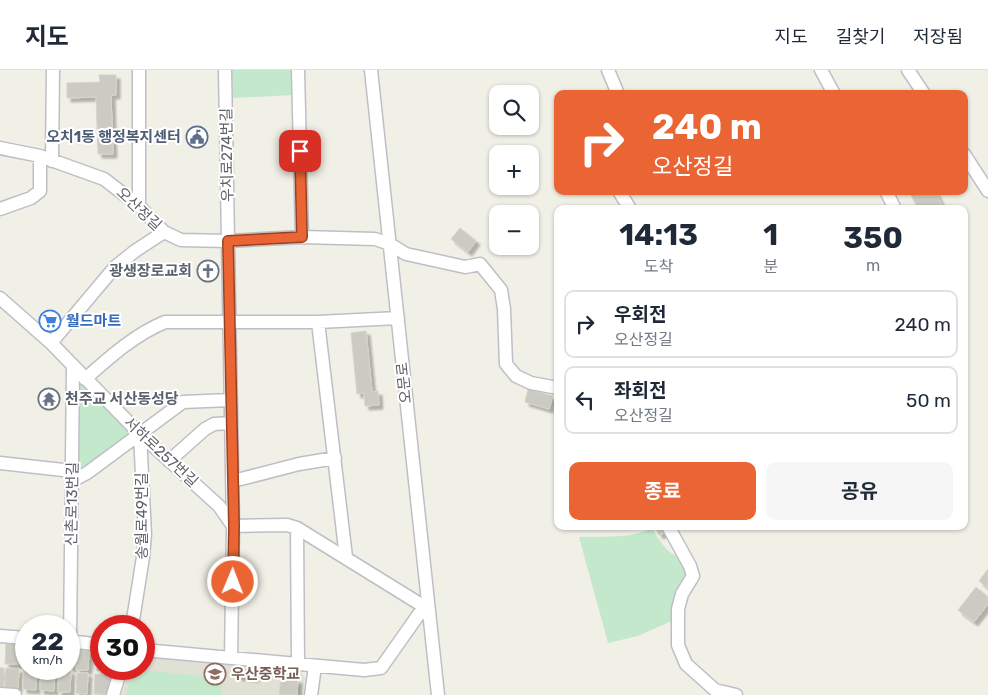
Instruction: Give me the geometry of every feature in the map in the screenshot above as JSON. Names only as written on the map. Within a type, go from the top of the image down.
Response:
[{"type":"street","points":[[0,209],[31,198],[40,191],[46,159],[53,70]]},
{"type":"street","points":[[139,206],[140,70]]},
{"type":"street","name":"우치로274번길","points":[[225,70],[230,400],[234,526],[231,658]]},
{"type":"street","points":[[298,70],[302,237]]},
{"type":"street","name":"오문로","points":[[371,70],[438,695]]},
{"type":"street","points":[[608,70],[616,90]]},
{"type":"street","points":[[821,70],[832,90]]},
{"type":"street","points":[[908,70],[921,90]]},
{"type":"street","name":"오산정길","points":[[0,148],[46,159],[104,179],[139,206],[164,232],[181,240],[228,241],[302,237],[375,239],[390,244],[406,254],[465,266],[480,264],[501,290],[504,309],[506,364],[516,376],[531,382],[554,387]]},
{"type":"street","points":[[968,160],[988,191]]},
{"type":"street","points":[[51,343],[115,267],[164,232]]},
{"type":"street","name":"서하로257번길","points":[[0,298],[51,343],[140,434],[219,506],[234,526]]},
{"type":"street","points":[[85,379],[125,344],[150,328],[164,322],[318,322],[398,318]]},
{"type":"street","points":[[318,322],[346,557]]},
{"type":"street","name":"신촌로13번길","points":[[69,615],[73,367]]},
{"type":"street","points":[[0,463],[72,476],[87,473],[183,402],[230,400]]},
{"type":"street","points":[[169,461],[205,429],[214,424],[231,424]]},
{"type":"street","name":"송월로49번길","points":[[134,615],[145,534],[140,434]]},
{"type":"street","points":[[232,480],[299,464],[335,458]]},
{"type":"street","points":[[155,651],[364,670],[381,668],[420,614],[428,608],[297,528],[287,525],[234,526]]},
{"type":"street","points":[[297,528],[298,664]]},
{"type":"street","points":[[670,530],[690,566],[693,576],[682,594],[678,609],[678,645],[686,664],[715,690],[736,695]]},
{"type":"street","points":[[0,636],[15,637]]},
{"type":"street","points":[[311,695],[315,666]]},
{"type":"street","points":[[113,695],[118,680]]},
{"type":"street","points":[[0,694],[15,695]]},
{"type":"shaded area","name":"우산중학교","points":[[155,656],[301,672],[305,677],[303,695],[122,695],[126,680],[155,680]]},
{"type":"green space","points":[[232,70],[293,70],[294,95],[233,98]]},
{"type":"green space","points":[[77,377],[131,436],[76,472]]},
{"type":"green space","points":[[653,530],[667,550],[681,557],[690,573],[674,620],[638,636],[608,643],[579,537],[607,537]]},
{"type":"green space","points":[[155,671],[223,678],[221,695],[126,695],[129,680],[155,680]]},
{"type":"building","points":[[99,75],[116,75],[116,95],[111,95],[113,154],[98,154],[96,97],[67,98],[67,83],[100,82]]},
{"type":"building","points":[[911,195],[937,195],[942,205],[916,205]]},
{"type":"building","points":[[460,228],[476,241],[468,252],[451,239]]},
{"type":"building","points":[[366,331],[372,392],[378,391],[379,405],[365,406],[364,393],[357,394],[351,333]]},
{"type":"building","points":[[528,389],[553,396],[549,409],[525,402]]},
{"type":"building","points":[[656,530],[663,530],[664,533],[659,535]]},
{"type":"building","points":[[988,569],[988,588],[979,581]]},
{"type":"building","points":[[976,587],[988,597],[988,604],[974,622],[958,610]]},
{"type":"building","points":[[6,643],[15,644],[15,664],[5,664]]},
{"type":"building","points":[[80,650],[89,651],[88,670],[80,670]]},
{"type":"building","points":[[0,668],[4,668],[3,687],[0,687]]},
{"type":"building","points":[[6,668],[15,669],[15,680],[18,680],[18,688],[5,688]]},
{"type":"building","points":[[238,668],[256,670],[255,678],[237,676]]},
{"type":"building","points":[[80,673],[88,673],[87,694],[76,693],[77,680],[80,680]]},
{"type":"building","points":[[281,678],[298,680],[297,695],[279,695]]},
{"type":"building","points":[[23,680],[36,680],[36,690],[23,689]]},
{"type":"building","points":[[40,680],[55,680],[54,691],[40,690]]},
{"type":"building","points":[[59,680],[71,680],[70,692],[58,692]]},
{"type":"building","points":[[95,680],[111,680],[110,690],[106,694],[94,694]]},
{"type":"place","name":"오치1동 행정복지센터","points":[[197,137]]},
{"type":"place","name":"광생장로교회","points":[[208,271]]},
{"type":"place","name":"월드마트","points":[[50,321]]},
{"type":"place","name":"천주교 서산동성당","points":[[49,399]]},
{"type":"place","name":"우산중학교","points":[[215,674]]},
{"type":"route","points":[[233,582],[234,526],[228,241],[302,237],[300,151]]}]
